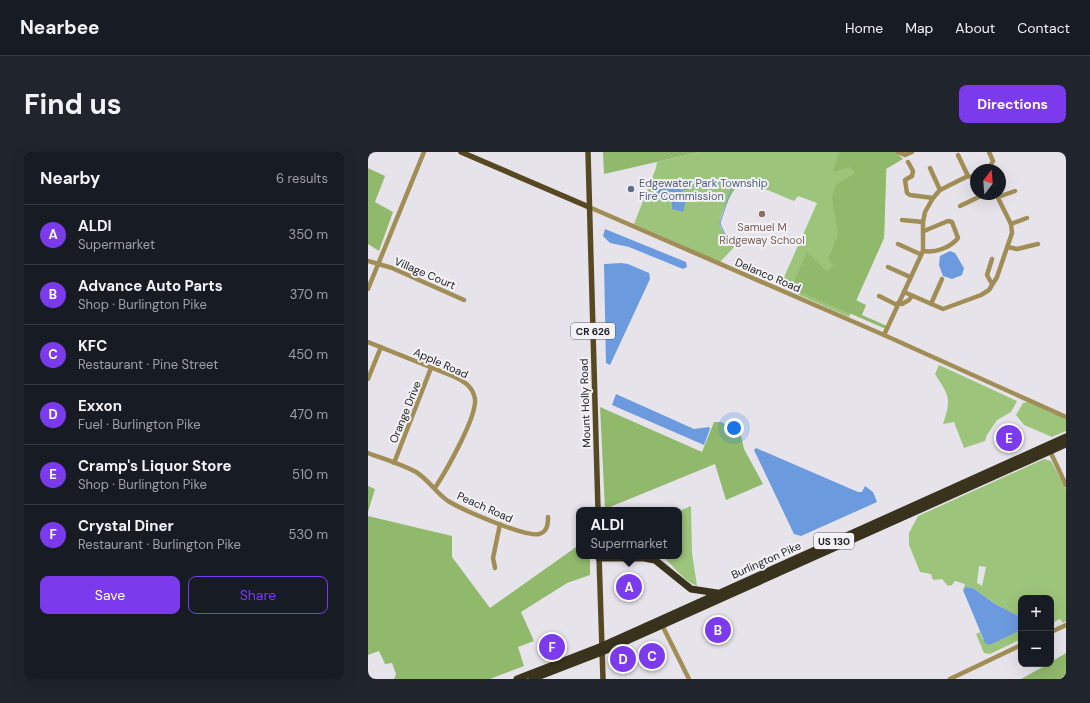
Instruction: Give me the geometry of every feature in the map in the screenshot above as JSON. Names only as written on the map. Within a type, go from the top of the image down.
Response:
[{"type":"highway","name":"Burlington Pike","points":[[532,679],[662,625],[1049,448],[1066,437]]},
{"type":"highway","name":"Burlington Pike","points":[[517,679],[602,649],[719,593],[1049,448],[1066,444]]},
{"type":"highway","points":[[649,559],[655,560],[691,589],[719,593]]},
{"type":"main road","name":"Delanco Road","points":[[461,152],[589,207]]},
{"type":"main road","name":"Mount Holly Road","points":[[588,152],[598,507]]},
{"type":"main road","points":[[599,559],[603,679]]},
{"type":"street","points":[[368,289],[424,152]]},
{"type":"street","points":[[898,152],[905,154],[912,152]]},
{"type":"street","points":[[989,152],[993,161],[991,164]]},
{"type":"street","points":[[884,335],[921,252],[925,212],[933,198],[940,190],[968,176],[958,155]]},
{"type":"street","points":[[908,162],[913,171],[912,176],[905,180],[907,193],[910,196],[933,198]]},
{"type":"street","points":[[930,168],[940,190]]},
{"type":"street","points":[[1006,194],[1015,191]]},
{"type":"street","points":[[960,206],[973,200]]},
{"type":"street","points":[[904,292],[943,308],[950,307],[981,295],[989,290],[997,277],[1012,234],[1011,224],[999,200]]},
{"type":"street","name":"Delanco Road","points":[[589,207],[884,335],[1066,417]]},
{"type":"street","points":[[1011,224],[1027,218]]},
{"type":"street","points":[[902,220],[923,222]]},
{"type":"street","points":[[898,244],[921,252],[931,252],[940,250],[955,242],[958,238],[952,222],[948,221],[924,231]]},
{"type":"street","points":[[1008,247],[1017,249],[1038,244]]},
{"type":"street","points":[[992,259],[987,275],[992,284]]},
{"type":"street","name":"Village Court","points":[[368,261],[378,263],[464,300]]},
{"type":"street","points":[[888,267],[910,277]]},
{"type":"street","points":[[931,304],[942,280]]},
{"type":"street","points":[[879,296],[898,304],[902,304],[909,300],[912,296]]},
{"type":"street","name":"Apple Road","points":[[368,342],[467,384],[472,390],[475,402],[462,437],[435,488]]},
{"type":"street","points":[[368,379],[381,347]]},
{"type":"street","name":"Orange Drive","points":[[394,463],[431,368]]},
{"type":"street","points":[[1049,448],[1066,485]]},
{"type":"street","name":"Peach Road","points":[[368,453],[415,471],[444,498],[456,506],[523,533],[536,535],[545,531],[548,517]]},
{"type":"street","points":[[495,568],[493,558],[500,524]]},
{"type":"street","points":[[662,625],[689,679]]},
{"type":"street","points":[[1053,631],[1066,625]]},
{"type":"street","points":[[950,679],[1018,646]]},
{"type":"green space","points":[[603,152],[700,152],[604,174]]},
{"type":"green space","points":[[700,152],[887,152],[884,238],[849,317],[788,290],[781,284],[817,203],[798,196],[794,201],[741,179],[724,210],[720,223],[724,233],[738,243],[720,262],[634,224],[657,162]]},
{"type":"green space","points":[[839,152],[896,152],[903,159],[886,169],[884,238],[856,300],[866,305],[862,315],[887,326],[886,329],[791,288],[807,252],[827,271],[834,265],[828,259],[838,235],[832,198],[835,186],[855,173],[850,167],[833,172]]},
{"type":"green space","points":[[368,168],[385,176],[375,202],[393,212],[379,251],[368,244]]},
{"type":"green space","points":[[939,365],[1017,401],[1011,412],[997,420],[987,435],[985,441],[964,448],[954,422],[943,424],[948,408],[948,398],[935,374]]},
{"type":"green space","points":[[1028,402],[1066,419],[1066,431],[1052,437],[1024,425],[1016,415],[1023,403]]},
{"type":"green space","points":[[600,407],[702,452],[714,422],[721,422],[740,431],[744,449],[763,484],[726,500],[715,464],[610,507],[605,507]]},
{"type":"green space","points":[[1044,459],[1051,461],[1066,489],[1066,621],[1063,623],[1060,619],[1054,622],[1054,595],[1018,595],[1018,616],[995,604],[973,588],[966,587],[963,590],[965,584],[955,581],[952,585],[948,586],[942,579],[933,580],[931,574],[920,572],[909,545],[909,533],[918,516]],"holes":[[[979,566],[986,567],[982,586],[977,583]]]},
{"type":"green space","points":[[368,486],[375,489],[368,512]]},
{"type":"green space","points":[[691,506],[692,553],[697,586],[682,576],[665,559],[682,559],[682,510]]},
{"type":"green space","points":[[368,516],[452,536],[452,557],[490,608],[576,547],[576,559],[590,559],[590,575],[567,583],[521,612],[534,641],[518,647],[524,666],[490,679],[394,679],[396,674],[392,663],[385,664],[379,651],[368,655]]},
{"type":"green space","points":[[1018,631],[1018,640],[990,654],[984,653],[976,634],[980,632],[982,638],[989,645]]},
{"type":"green space","points":[[1066,653],[1066,679],[1021,679],[1043,667],[1054,667],[1054,660]]},
{"type":"water","points":[[669,183],[679,187],[686,200],[683,212],[672,209],[672,202],[655,194],[663,184]]},
{"type":"water","points":[[605,229],[686,262],[687,267],[683,269],[629,247],[610,243],[603,236]]},
{"type":"water","points":[[950,251],[955,253],[964,268],[962,275],[952,279],[943,276],[939,265],[940,256]]},
{"type":"water","points":[[604,264],[628,264],[649,273],[650,279],[610,365],[606,363]]},
{"type":"water","points":[[616,394],[694,429],[709,427],[710,429],[704,445],[612,405]]},
{"type":"water","points":[[756,448],[858,492],[862,492],[865,486],[873,492],[877,502],[801,536],[794,534],[754,450]]},
{"type":"water","points":[[966,587],[973,588],[995,604],[1018,616],[1018,631],[989,645],[985,643],[963,590]]},
{"type":"waterway","points":[[681,191],[711,181],[729,183],[732,187],[720,223],[724,233],[738,243]]},
{"type":"place","name":"Edgewater Park Township Fire Commission","points":[[631,189]]},
{"type":"place","name":"Samuel M Ridgeway School","points":[[762,214]]},
{"type":"place","name":"Cramp's Liquor Store","points":[[1009,438]]},
{"type":"place","name":"ALDI","points":[[629,587]]},
{"type":"place","name":"Advance Auto Parts","points":[[718,630]]},
{"type":"place","name":"Crystal Diner","points":[[552,647]]},
{"type":"place","name":"KFC","points":[[652,656]]},
{"type":"place","name":"Exxon","points":[[623,659]]}]
